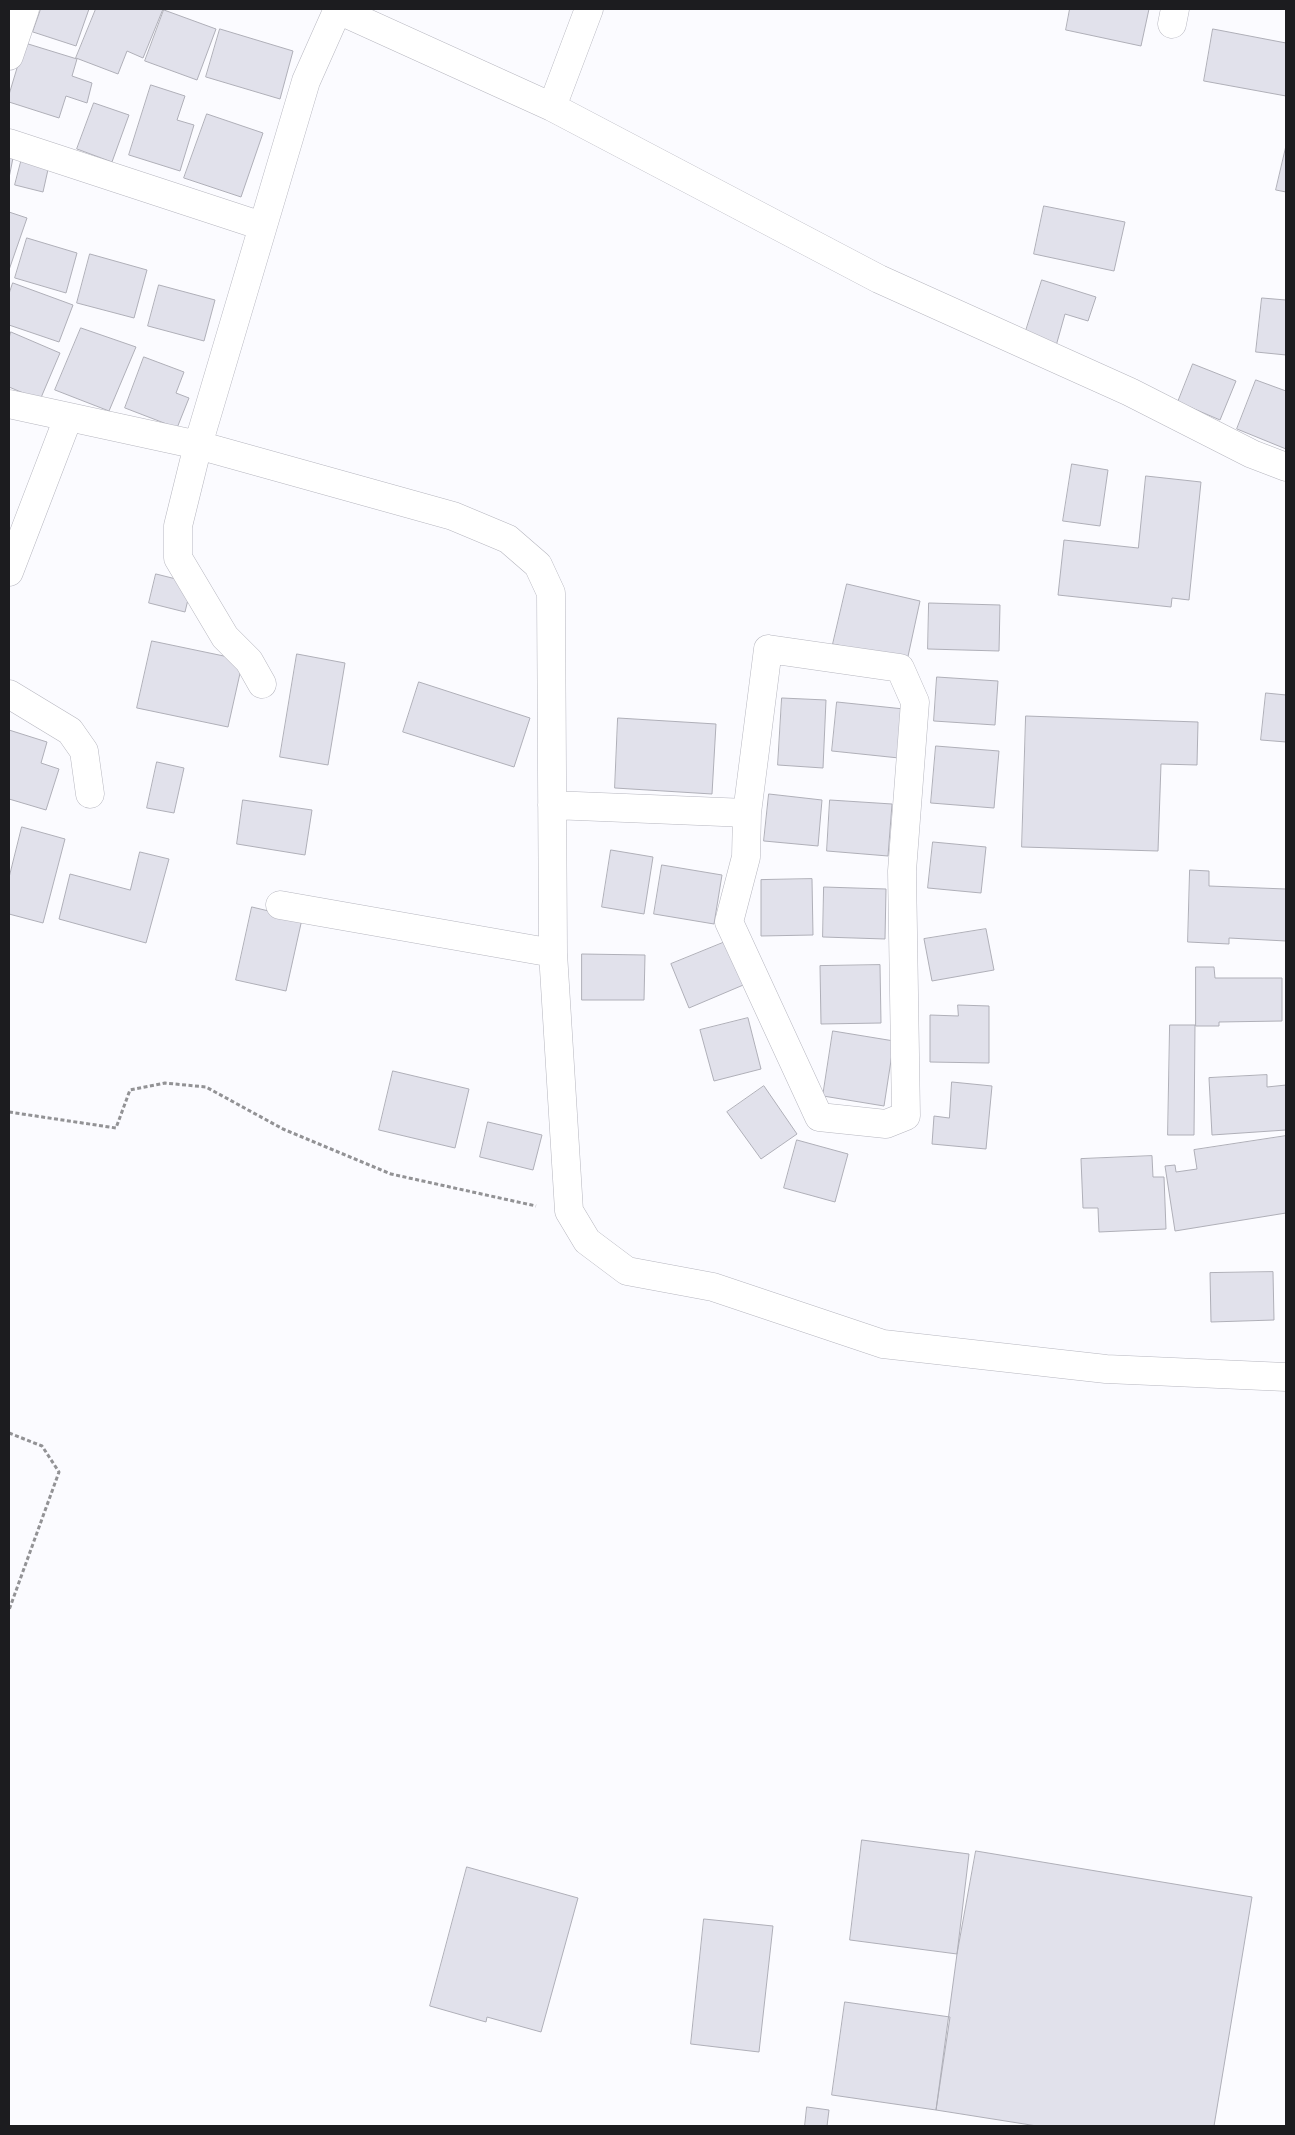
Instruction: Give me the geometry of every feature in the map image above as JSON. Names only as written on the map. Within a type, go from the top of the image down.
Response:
[{"type":"street","points":[[9,56],[25,9]]},
{"type":"street","points":[[262,684],[249,661],[225,637],[178,558],[178,526],[198,445],[306,81],[337,9],[552,107],[879,279],[1130,392],[1252,454],[1286,466]]},
{"type":"street","points":[[552,107],[589,9]]},
{"type":"street","points":[[9,143],[262,226]]},
{"type":"street","points":[[9,404],[198,445],[453,516],[508,539],[538,565],[551,593],[553,953],[569,1211],[587,1241],[627,1271],[713,1287],[884,1344],[1106,1369],[1286,1377]]},
{"type":"street","points":[[9,572],[68,418]]},
{"type":"street","points":[[768,650],[900,668],[915,702],[902,870],[906,1116],[886,1124],[819,1117],[729,922],[746,857],[747,813],[768,650]]},
{"type":"street","points":[[9,694],[70,731],[84,751],[90,794]]},
{"type":"street","points":[[552,805],[747,813]]},
{"type":"street","points":[[280,905],[553,953]]},
{"type":"path","points":[[9,1112],[116,1128],[130,1090],[165,1083],[206,1087],[283,1129],[391,1174],[526,1204],[569,1211]]},
{"type":"path","points":[[9,1433],[42,1446],[59,1472],[9,1610]]},
{"type":"building","points":[[41,9],[89,9],[76,46],[33,32]]},
{"type":"building","points":[[96,9],[163,9],[143,58],[127,51],[118,74],[76,58]]},
{"type":"building","points":[[1070,9],[1149,9],[1141,46],[1066,30]]},
{"type":"building","points":[[164,10],[216,29],[197,80],[145,61]]},
{"type":"building","points":[[220,29],[293,51],[280,99],[206,77]]},
{"type":"building","points":[[1213,29],[1286,43],[1286,96],[1204,81]]},
{"type":"building","points":[[25,43],[77,59],[72,76],[92,83],[87,103],[66,96],[59,118],[9,102],[9,95]]},
{"type":"building","points":[[151,85],[185,96],[177,120],[194,125],[180,171],[129,155]]},
{"type":"building","points":[[94,103],[129,115],[112,162],[77,149]]},
{"type":"building","points":[[207,114],[263,133],[241,197],[184,178]]},
{"type":"building","points":[[1286,146],[1286,192],[1276,190]]},
{"type":"building","points":[[9,157],[13,158],[9,178]]},
{"type":"building","points":[[22,158],[49,165],[43,192],[15,185]]},
{"type":"building","points":[[1044,206],[1125,222],[1114,271],[1034,254]]},
{"type":"building","points":[[9,212],[27,218],[9,270]]},
{"type":"building","points":[[27,238],[77,253],[66,293],[15,278]]},
{"type":"building","points":[[90,254],[147,270],[134,318],[77,303]]},
{"type":"building","points":[[1042,280],[1096,297],[1088,321],[1065,314],[1056,346],[1024,337]]},
{"type":"building","points":[[13,283],[73,305],[59,342],[9,325],[9,294]]},
{"type":"building","points":[[159,285],[215,300],[204,341],[148,326]]},
{"type":"building","points":[[1262,298],[1286,300],[1286,355],[1256,352]]},
{"type":"building","points":[[81,328],[136,347],[109,411],[55,390]]},
{"type":"building","points":[[11,332],[60,353],[40,400],[9,387],[9,339]]},
{"type":"building","points":[[144,357],[184,372],[176,393],[189,398],[177,428],[125,408]]},
{"type":"building","points":[[1193,364],[1236,381],[1220,420],[1178,402]]},
{"type":"building","points":[[1256,380],[1286,391],[1286,449],[1237,429]]},
{"type":"building","points":[[1072,464],[1108,470],[1100,526],[1063,521]]},
{"type":"building","points":[[1146,476],[1201,482],[1189,600],[1172,598],[1171,607],[1058,595],[1064,540],[1138,548]]},
{"type":"building","points":[[156,574],[192,583],[185,612],[149,603]]},
{"type":"building","points":[[847,584],[920,601],[907,661],[833,644]]},
{"type":"building","points":[[929,603],[1000,605],[999,651],[928,649]]},
{"type":"building","points":[[152,641],[243,660],[228,727],[137,708]]},
{"type":"building","points":[[297,654],[345,663],[328,765],[280,757]]},
{"type":"building","points":[[937,677],[998,681],[995,725],[934,721]]},
{"type":"building","points":[[419,682],[530,718],[514,767],[403,732]]},
{"type":"building","points":[[1266,693],[1286,695],[1286,742],[1261,740]]},
{"type":"building","points":[[782,698],[826,700],[823,768],[778,765]]},
{"type":"building","points":[[837,702],[904,709],[899,758],[832,751]]},
{"type":"building","points":[[1026,716],[1198,722],[1197,765],[1161,764],[1158,851],[1022,847]]},
{"type":"building","points":[[618,718],[716,724],[712,794],[615,788]]},
{"type":"building","points":[[9,730],[47,742],[41,763],[59,769],[46,810],[9,799]]},
{"type":"building","points":[[936,746],[999,751],[994,808],[931,803]]},
{"type":"building","points":[[157,762],[184,768],[174,813],[147,808]]},
{"type":"building","points":[[769,794],[822,800],[818,846],[764,841]]},
{"type":"building","points":[[243,800],[312,810],[305,855],[237,844]]},
{"type":"building","points":[[830,800],[892,804],[888,856],[827,851]]},
{"type":"building","points":[[22,827],[65,839],[43,923],[9,914],[9,878]]},
{"type":"building","points":[[933,842],[986,847],[981,893],[928,888]]},
{"type":"building","points":[[611,850],[653,857],[644,914],[602,907]]},
{"type":"building","points":[[140,852],[169,859],[146,943],[59,919],[70,874],[130,890]]},
{"type":"building","points":[[662,865],[722,875],[714,924],[654,914]]},
{"type":"building","points":[[1190,870],[1209,871],[1209,886],[1286,889],[1286,941],[1229,938],[1229,944],[1188,942]]},
{"type":"building","points":[[812,879],[813,935],[761,936],[761,880]]},
{"type":"building","points":[[824,887],[886,889],[885,939],[823,937]]},
{"type":"building","points":[[252,907],[302,919],[286,991],[236,980]]},
{"type":"building","points":[[986,929],[994,970],[932,981],[924,939]]},
{"type":"building","points":[[730,940],[748,983],[689,1008],[671,964]]},
{"type":"building","points":[[582,954],[645,955],[644,1000],[582,1000]]},
{"type":"building","points":[[880,965],[881,1023],[821,1024],[820,966]]},
{"type":"building","points":[[1196,967],[1214,967],[1215,978],[1282,978],[1282,1021],[1219,1022],[1219,1026],[1196,1026]]},
{"type":"building","points":[[958,1005],[989,1006],[989,1063],[930,1062],[930,1015],[958,1016]]},
{"type":"building","points":[[748,1018],[761,1069],[714,1081],[700,1030]]},
{"type":"building","points":[[1170,1025],[1195,1025],[1194,1135],[1168,1135]]},
{"type":"building","points":[[833,1031],[894,1041],[884,1106],[823,1096]]},
{"type":"building","points":[[393,1071],[469,1089],[455,1148],[379,1130]]},
{"type":"building","points":[[1267,1075],[1267,1087],[1286,1085],[1286,1130],[1212,1135],[1209,1078]]},
{"type":"building","points":[[952,1082],[992,1086],[986,1149],[932,1144],[934,1116],[949,1118]]},
{"type":"building","points":[[764,1086],[797,1134],[761,1159],[727,1112]]},
{"type":"building","points":[[488,1122],[542,1135],[533,1170],[480,1157]]},
{"type":"building","points":[[1286,1136],[1286,1213],[1175,1231],[1165,1166],[1175,1165],[1176,1172],[1197,1169],[1194,1150]]},
{"type":"building","points":[[797,1140],[848,1154],[835,1202],[784,1188]]},
{"type":"building","points":[[1152,1156],[1153,1177],[1164,1177],[1166,1229],[1099,1232],[1098,1208],[1083,1208],[1081,1159]]},
{"type":"building","points":[[1273,1272],[1274,1320],[1211,1322],[1210,1273]]},
{"type":"building","points":[[862,1840],[969,1854],[957,1954],[850,1940]]},
{"type":"building","points":[[976,1851],[1252,1897],[1214,2126],[1037,2126],[936,2110],[957,1954]]},
{"type":"building","points":[[467,1867],[578,1898],[541,2032],[487,2017],[486,2022],[430,2006]]},
{"type":"building","points":[[704,1919],[773,1926],[759,2052],[691,2044]]},
{"type":"building","points":[[845,2002],[950,2017],[936,2110],[832,2095]]},
{"type":"building","points":[[807,2107],[829,2110],[827,2126],[805,2126]]}]
